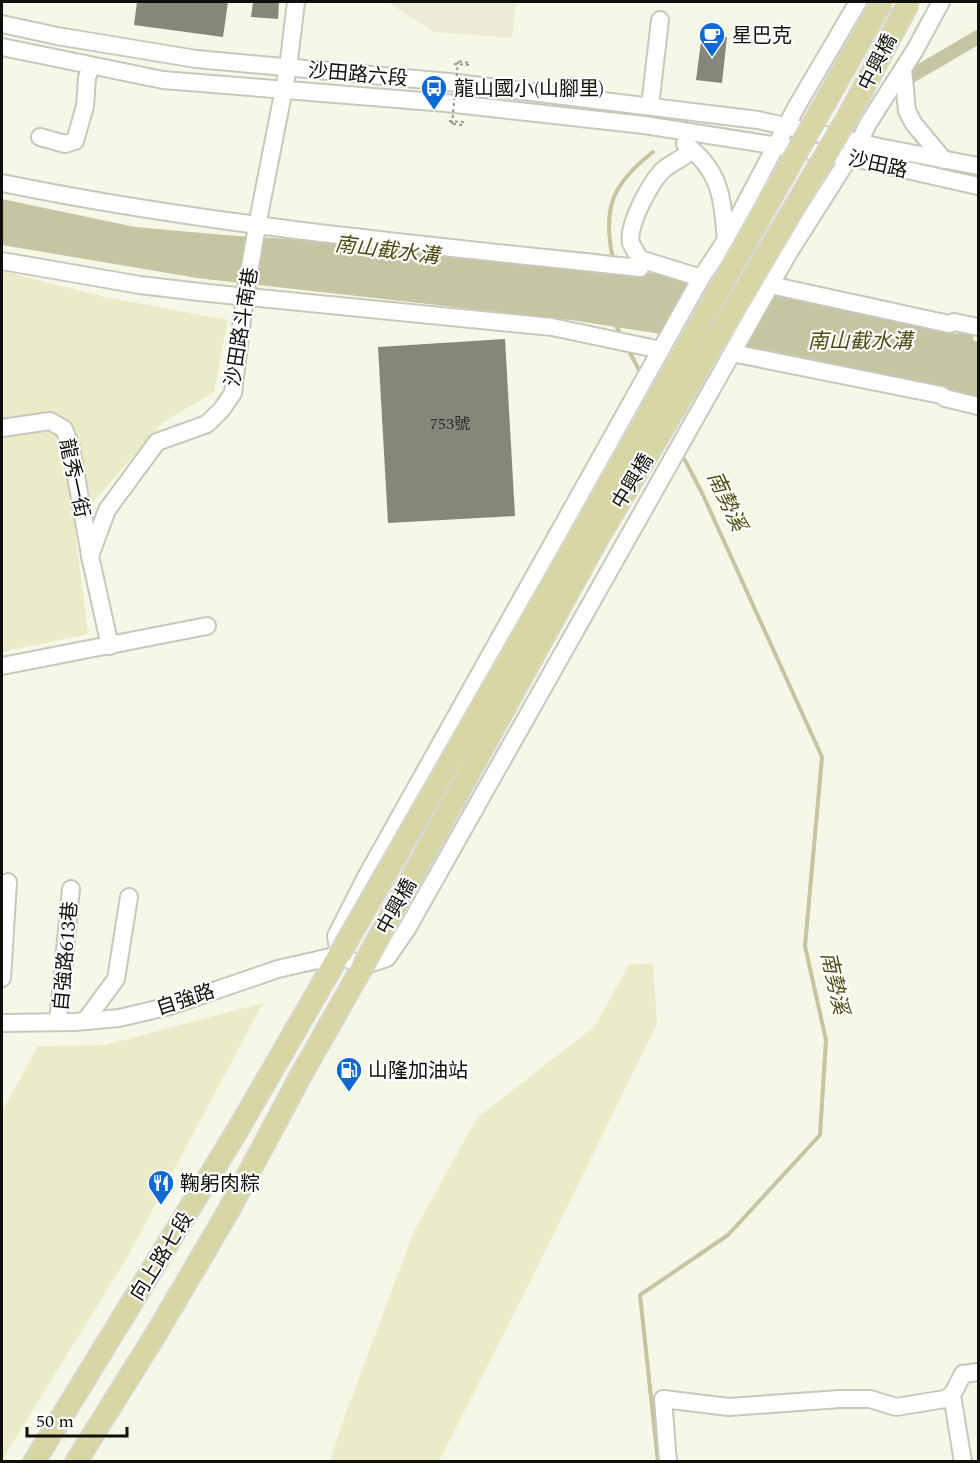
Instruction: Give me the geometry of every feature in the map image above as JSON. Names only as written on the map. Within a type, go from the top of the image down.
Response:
[{"type":"main road","name":"中興橋","points":[[339,955],[882,2]]},
{"type":"main road","name":"中興橋","points":[[363,966],[597,540],[849,115],[909,2]]},
{"type":"main road","name":"向上路七段","points":[[34,1461],[237,1131],[339,955]]},
{"type":"main road","name":"向上路七段","points":[[76,1461],[156,1334],[229,1210],[363,966]]},
{"type":"street","name":"沙田路斗南巷","points":[[90,556],[107,510],[157,442],[207,424],[222,409],[233,393],[245,296],[288,68],[296,2]]},
{"type":"street","points":[[857,2],[726,240],[701,278],[366,877],[336,936],[339,955],[363,966],[387,958],[407,929],[770,285],[915,50],[941,2]]},
{"type":"street","points":[[915,50],[920,22],[928,2]]},
{"type":"street","points":[[650,106],[660,21]]},
{"type":"street","name":"沙田路六段","points":[[2,24],[57,36],[185,57],[449,82],[758,120],[787,126]]},
{"type":"street","name":"沙田路六段","points":[[2,47],[163,80],[446,104],[663,128],[777,146]]},
{"type":"street","points":[[40,137],[65,144],[75,141],[85,106],[87,78],[91,66]]},
{"type":"street","points":[[903,69],[907,111],[914,124],[944,160]]},
{"type":"street","name":"沙田路","points":[[787,126],[978,166]]},
{"type":"street","points":[[663,128],[692,150],[715,178],[721,194],[726,240]]},
{"type":"street","name":"沙田路","points":[[777,146],[849,157],[978,186]]},
{"type":"street","points":[[692,150],[683,159],[664,170],[650,187],[632,228],[631,242],[640,260],[701,278]]},
{"type":"street","points":[[2,183],[92,201],[257,226],[640,268]]},
{"type":"street","points":[[2,261],[140,285],[274,301],[552,327],[661,350]]},
{"type":"street","points":[[770,285],[949,324],[954,322],[978,327]]},
{"type":"street","points":[[732,353],[941,395],[978,406]]},
{"type":"street","name":"龍秀一街","points":[[2,428],[50,421],[64,429],[70,447],[90,556]]},
{"type":"street","points":[[90,556],[110,646]]},
{"type":"street","points":[[2,666],[207,626]]},
{"type":"street","points":[[2,978],[8,882]]},
{"type":"street","name":"自強路613巷","points":[[58,1022],[71,889]]},
{"type":"street","points":[[85,1021],[116,979],[129,897]]},
{"type":"street","name":"自強路","points":[[2,1023],[119,1018],[170,1006],[240,981],[339,955]]},
{"type":"street","points":[[668,1461],[663,1399],[729,1407],[870,1399],[896,1407],[945,1399],[952,1395],[971,1373]]},
{"type":"street","points":[[952,1395],[963,1461]]},
{"type":"path","points":[[450,122],[458,61],[469,63],[469,65],[454,64]]},
{"type":"shaded area","points":[[387,2],[516,2],[512,38],[434,32]]},
{"type":"shaded area","points":[[2,271],[105,297],[228,320],[214,392],[162,423],[94,501],[75,529],[88,634],[2,652]]},
{"type":"shaded area","points":[[653,963],[657,1024],[439,1461],[330,1461],[414,1231],[477,1118],[595,1026],[629,965]]},
{"type":"shaded area","points":[[263,1003],[128,1256],[2,1460],[2,1111],[38,1046],[105,1045]]},
{"type":"water","name":"南山截水溝","points":[[2,199],[135,227],[399,246],[633,270],[784,296],[958,334],[960,329],[974,334],[973,340],[978,342],[978,400],[949,393],[948,387],[757,349],[571,320],[197,278],[2,245]]},
{"type":"building","points":[[137,2],[228,2],[223,37],[134,25]]},
{"type":"building","points":[[253,2],[279,2],[278,19],[251,17]]},
{"type":"building","name":"星巴克","points":[[702,34],[727,37],[722,83],[696,80]]},
{"type":"building","points":[[505,339],[515,516],[388,523],[378,347]]},
{"type":"waterway","name":"南勢溪","points":[[908,78],[978,37]]},
{"type":"waterway","name":"南勢溪","points":[[613,259],[609,225],[614,198],[619,186],[628,175],[653,152]]},
{"type":"waterway","name":"南勢溪","points":[[614,322],[622,337]]},
{"type":"waterway","name":"南勢溪","points":[[628,349],[640,372]]},
{"type":"waterway","name":"南勢溪","points":[[658,1462],[640,1295],[728,1235],[820,1135],[826,1040],[805,946],[822,757],[685,460]]},
{"type":"place","name":"星巴克","points":[[712,58]]},
{"type":"place","name":"龍山國小(山腳里)","points":[[434,111]]},
{"type":"place","name":"山隆加油站","points":[[349,1093]]},
{"type":"place","name":"鞠躬肉粽","points":[[161,1206]]}]
